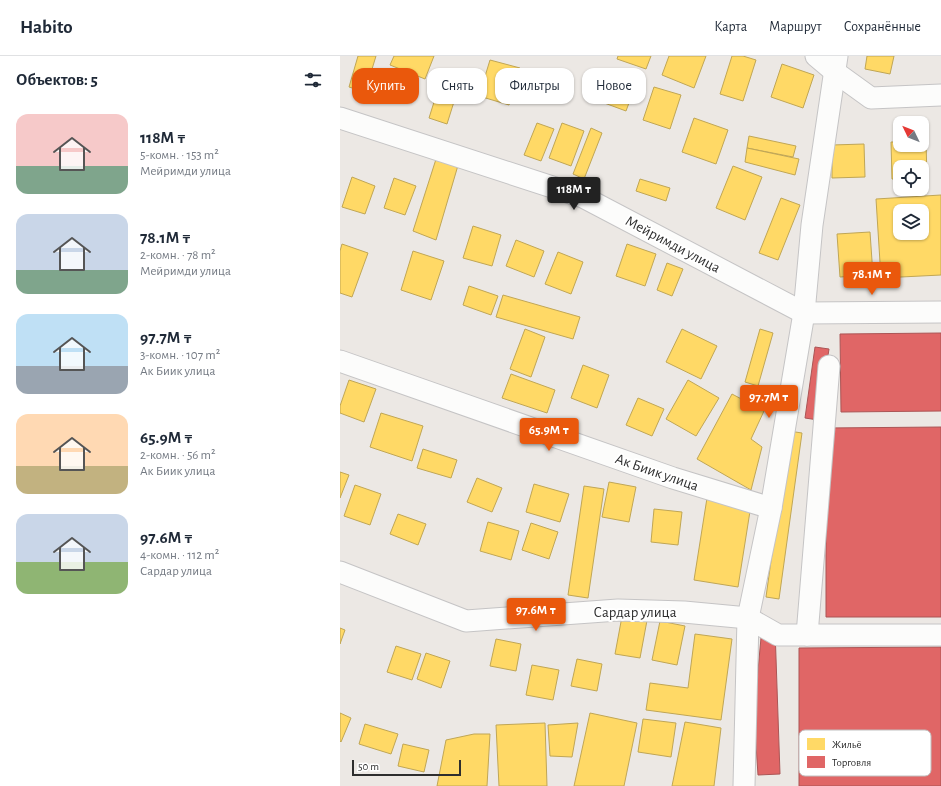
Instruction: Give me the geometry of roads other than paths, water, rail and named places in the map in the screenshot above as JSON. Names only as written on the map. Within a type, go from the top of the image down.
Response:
[{"type":"street","points":[[816,56],[836,64],[871,98],[941,95]]},
{"type":"street","points":[[744,786],[748,618],[770,508],[804,313],[812,224],[836,64]]},
{"type":"street","name":"Мейримди улица","points":[[340,118],[583,197],[804,313],[941,312]]},
{"type":"street","name":"Ак Биик улица","points":[[340,361],[673,478],[770,508]]},
{"type":"street","points":[[807,635],[829,366]]},
{"type":"street","name":"Сардар улица","points":[[340,572],[466,620],[618,610],[684,612],[748,618]]},
{"type":"street","points":[[748,618],[778,635],[941,635]]}]
